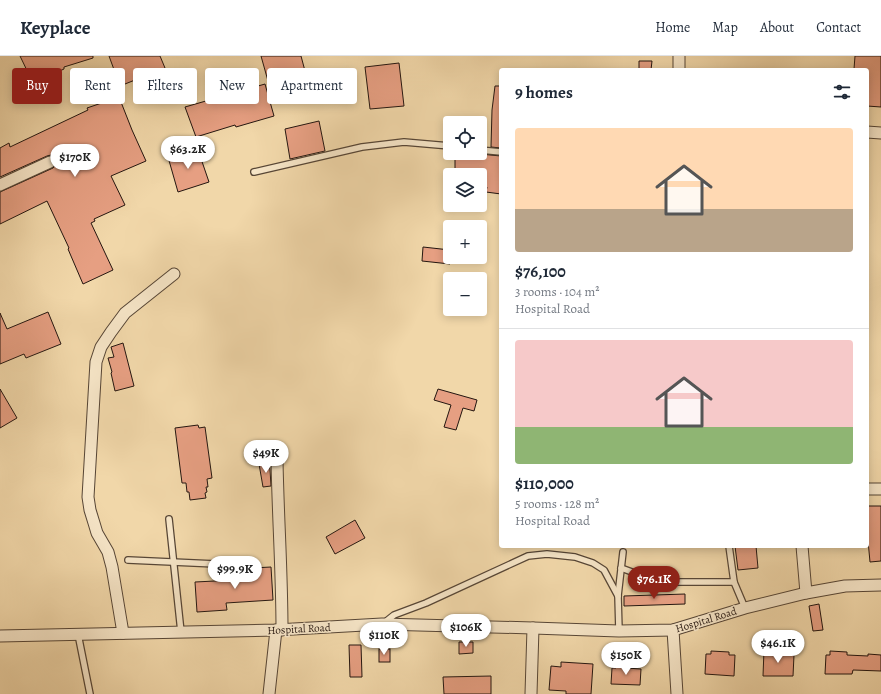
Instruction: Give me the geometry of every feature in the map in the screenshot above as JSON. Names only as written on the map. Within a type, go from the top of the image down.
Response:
[{"type":"street","points":[[679,56],[679,68]]},
{"type":"street","points":[[869,132],[881,133]]},
{"type":"street","points":[[0,186],[50,162]]},
{"type":"street","points":[[123,633],[112,567],[108,552],[97,533],[90,510],[88,497],[96,362],[101,347],[126,313],[174,274]]},
{"type":"street","points":[[269,694],[282,600],[277,460]]},
{"type":"street","points":[[869,489],[881,489]]},
{"type":"street","points":[[802,548],[806,593]]},
{"type":"street","name":"Hospital Road","points":[[0,636],[279,630],[382,624],[619,631],[672,630],[745,608],[806,593],[845,586],[881,586]]},
{"type":"street","points":[[531,694],[533,628]]},
{"type":"street","points":[[672,630],[677,694]]},
{"type":"lane","points":[[254,172],[362,147],[404,142],[443,145]]},
{"type":"lane","points":[[487,151],[499,152]]},
{"type":"lane","points":[[169,519],[181,632]]},
{"type":"lane","points":[[729,548],[734,582],[745,608]]},
{"type":"lane","points":[[619,631],[618,596],[623,552]]},
{"type":"lane","points":[[382,624],[394,615],[426,603],[528,556],[547,554],[574,557],[593,563],[604,570],[618,596]]},
{"type":"lane","points":[[128,560],[216,564]]},
{"type":"lane","points":[[621,568],[632,572],[640,582],[734,582]]},
{"type":"lane","points":[[78,634],[90,694]]},
{"type":"building","points":[[20,56],[93,56],[93,58],[64,67],[62,70],[62,68],[26,68]]},
{"type":"building","points":[[109,56],[160,56],[165,68],[133,68],[133,81],[125,84],[125,68],[113,68]]},
{"type":"building","points":[[261,56],[301,56],[304,68],[267,68],[267,77]]},
{"type":"building","points":[[855,56],[881,56],[881,107],[869,106],[869,68],[854,68]]},
{"type":"building","points":[[639,61],[652,61],[651,68],[639,68]]},
{"type":"building","points":[[399,63],[404,106],[370,109],[365,67]]},
{"type":"building","points":[[265,84],[267,91],[267,104],[271,104],[274,116],[236,127],[235,125],[196,137],[185,107],[205,101],[205,104],[259,104],[259,86]]},
{"type":"building","points":[[495,86],[499,86],[499,148],[491,147],[492,110]]},
{"type":"building","points":[[99,104],[122,104],[146,161],[111,176],[125,205],[94,219],[95,221],[91,223],[113,270],[83,284],[68,249],[69,248],[47,201],[0,224],[0,192],[53,168],[57,163],[56,159],[51,155],[47,156],[0,177],[0,148],[9,143],[10,147],[88,110],[87,108]]},
{"type":"building","points":[[319,121],[325,151],[290,159],[285,129]]},
{"type":"building","points":[[197,147],[209,182],[178,192],[168,157]]},
{"type":"building","points":[[487,155],[499,156],[499,194],[487,192],[487,168],[455,168],[455,160],[487,160]]},
{"type":"building","points":[[423,247],[443,249],[443,263],[422,261]]},
{"type":"building","points":[[48,312],[61,344],[26,358],[24,354],[0,364],[0,313],[7,329]]},
{"type":"building","points":[[123,343],[134,386],[115,391],[108,358],[114,357],[111,347]]},
{"type":"building","points":[[0,389],[17,418],[0,428]]},
{"type":"building","points":[[438,389],[477,400],[474,411],[463,408],[456,430],[444,427],[451,405],[434,400]]},
{"type":"building","points":[[198,425],[199,428],[205,427],[212,478],[207,479],[208,487],[206,487],[206,498],[190,500],[186,483],[182,483],[175,428]]},
{"type":"building","points":[[269,462],[271,486],[263,487],[259,464]]},
{"type":"building","points":[[869,506],[881,506],[881,561],[870,562]]},
{"type":"building","points":[[355,520],[365,538],[335,554],[326,537]]},
{"type":"building","points":[[735,548],[756,548],[758,568],[738,570]]},
{"type":"building","points":[[271,567],[273,600],[226,603],[227,610],[197,612],[195,582],[235,580],[234,569]]},
{"type":"building","points":[[685,594],[685,604],[624,606],[624,596]]},
{"type":"building","points":[[819,604],[823,630],[813,631],[809,606]]},
{"type":"building","points":[[459,642],[473,642],[473,653],[459,654]]},
{"type":"building","points":[[349,645],[361,645],[362,677],[350,677]]},
{"type":"building","points":[[379,649],[390,649],[390,662],[379,662]]},
{"type":"building","points":[[764,650],[788,651],[787,655],[794,655],[793,676],[763,676]]},
{"type":"building","points":[[711,651],[729,652],[729,655],[735,655],[734,676],[705,674],[706,654],[711,654]]},
{"type":"building","points":[[830,651],[847,652],[847,655],[881,655],[881,671],[853,670],[852,674],[825,674],[826,655],[830,655]]},
{"type":"building","points":[[561,662],[593,664],[591,694],[566,694],[566,691],[549,690],[551,666],[561,667]]},
{"type":"building","points":[[616,665],[626,666],[626,668],[641,669],[640,685],[611,684],[612,668],[616,668]]},
{"type":"building","points":[[491,676],[491,694],[444,694],[443,677]]}]
